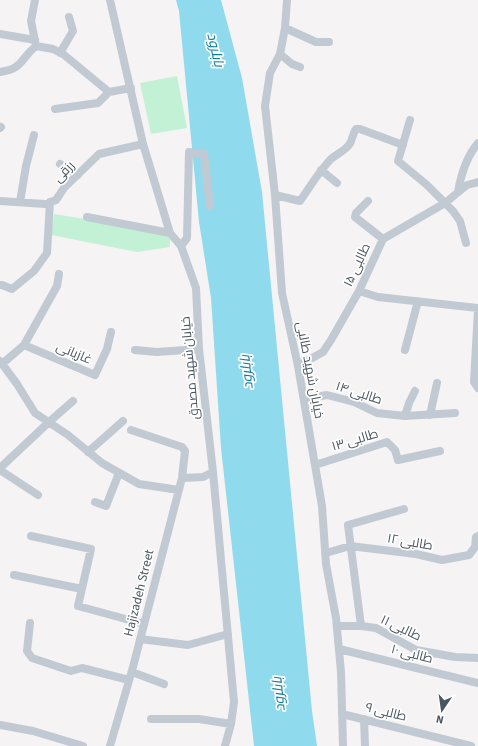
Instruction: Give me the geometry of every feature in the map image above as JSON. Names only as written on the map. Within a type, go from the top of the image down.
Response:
[{"type":"street","points":[[0,72],[12,71],[20,64],[35,43],[31,21],[35,0]]},
{"type":"street","name":"خیابان شهید مصدق","points":[[110,0],[143,144],[170,233],[181,246],[196,288],[199,349],[213,472],[234,702],[231,724],[225,746]]},
{"type":"street","name":"خیابان شهید طالبی","points":[[287,0],[285,28],[280,54],[270,73],[265,106],[275,195],[282,293],[298,366],[322,506],[326,553],[337,626],[341,672],[343,746]]},
{"type":"street","points":[[60,53],[73,31],[69,17]]},
{"type":"street","points":[[285,28],[316,42],[329,42]]},
{"type":"street","points":[[0,34],[53,49],[108,92]]},
{"type":"street","points":[[280,54],[292,64],[300,67]]},
{"type":"street","points":[[54,109],[98,103],[108,92],[131,88]]},
{"type":"street","points":[[410,120],[398,161],[427,185],[453,211],[460,221],[466,243]]},
{"type":"street","points":[[275,195],[300,201],[321,170],[332,158],[348,147],[352,141],[356,129],[360,129],[403,145]]},
{"type":"street","points":[[20,202],[26,166],[34,135]]},
{"type":"street","points":[[458,192],[461,173],[473,148],[478,143]]},
{"type":"street","name":"رزقی","points":[[50,202],[56,200],[64,188],[99,154],[143,144]]},
{"type":"street","points":[[181,246],[187,238],[189,152],[204,154],[210,206]]},
{"type":"street","points":[[60,164],[78,175]]},
{"type":"street","points":[[321,170],[337,183]]},
{"type":"street","name":"طالبی ۱۵","points":[[298,366],[323,352],[359,291],[383,239],[446,203],[467,185],[478,182]]},
{"type":"street","points":[[0,201],[46,204],[50,202],[47,253],[34,271],[12,289],[0,285]]},
{"type":"street","points":[[368,201],[356,213],[355,217],[383,239]]},
{"type":"street","points":[[87,217],[170,233]]},
{"type":"street","points":[[59,274],[57,286],[24,346],[1,362],[35,413],[68,435],[102,464],[138,484],[179,490]]},
{"type":"street","points":[[359,291],[378,297],[478,309],[474,382],[478,388]]},
{"type":"street","points":[[405,350],[418,301]]},
{"type":"street","name":"غازیانی","points":[[24,346],[95,375],[111,332]]},
{"type":"street","points":[[135,350],[157,352],[199,349]]},
{"type":"street","points":[[430,415],[437,383]]},
{"type":"street","points":[[405,416],[408,403],[415,391]]},
{"type":"street","name":"طالبی ۱۴","points":[[304,399],[326,395],[354,402],[377,413],[405,416],[455,413]]},
{"type":"street","points":[[38,496],[0,469],[73,401]]},
{"type":"street","points":[[88,452],[123,421]]},
{"type":"street","name":"Hajizadeh Street","points":[[110,746],[132,672],[179,490],[185,451],[182,447],[132,430]]},
{"type":"street","name":"طالبی ۱۳","points":[[315,465],[387,442],[395,450],[398,460],[440,451]]},
{"type":"street","points":[[182,478],[203,477],[213,472]]},
{"type":"street","points":[[95,502],[106,506],[119,473]]},
{"type":"street","points":[[361,626],[348,525],[404,509]]},
{"type":"street","points":[[31,536],[91,549],[78,606],[144,624]]},
{"type":"street","name":"طالبی ۱۲","points":[[326,553],[350,546],[416,554],[442,560],[468,555],[475,547],[476,537],[478,536]]},
{"type":"street","points":[[14,575],[82,589]]},
{"type":"street","points":[[30,623],[27,651],[32,658],[71,671],[82,668],[129,680]]},
{"type":"street","name":"طالبی ۱۱","points":[[337,626],[361,626],[376,628],[416,650],[455,657],[477,655]]},
{"type":"street","points":[[140,639],[188,645],[228,634]]},
{"type":"street","name":"طالبی ۱۰","points":[[339,649],[478,683]]},
{"type":"street","points":[[132,672],[164,684]]},
{"type":"street","name":"طالبی ۹","points":[[342,714],[471,746]]},
{"type":"street","points":[[151,719],[199,719],[231,724]]},
{"type":"street","points":[[364,719],[365,746]]},
{"type":"street","points":[[0,725],[33,731],[83,746]]},
{"type":"green space","points":[[177,76],[187,128],[151,134],[140,83]]},
{"type":"green space","points":[[54,214],[170,233],[170,247],[137,252],[51,235]]},
{"type":"water","name":"بابلرود","points":[[176,0],[221,0],[242,78],[262,192],[312,711],[317,746],[254,746],[221,448],[211,298],[199,222],[179,11]]}]
